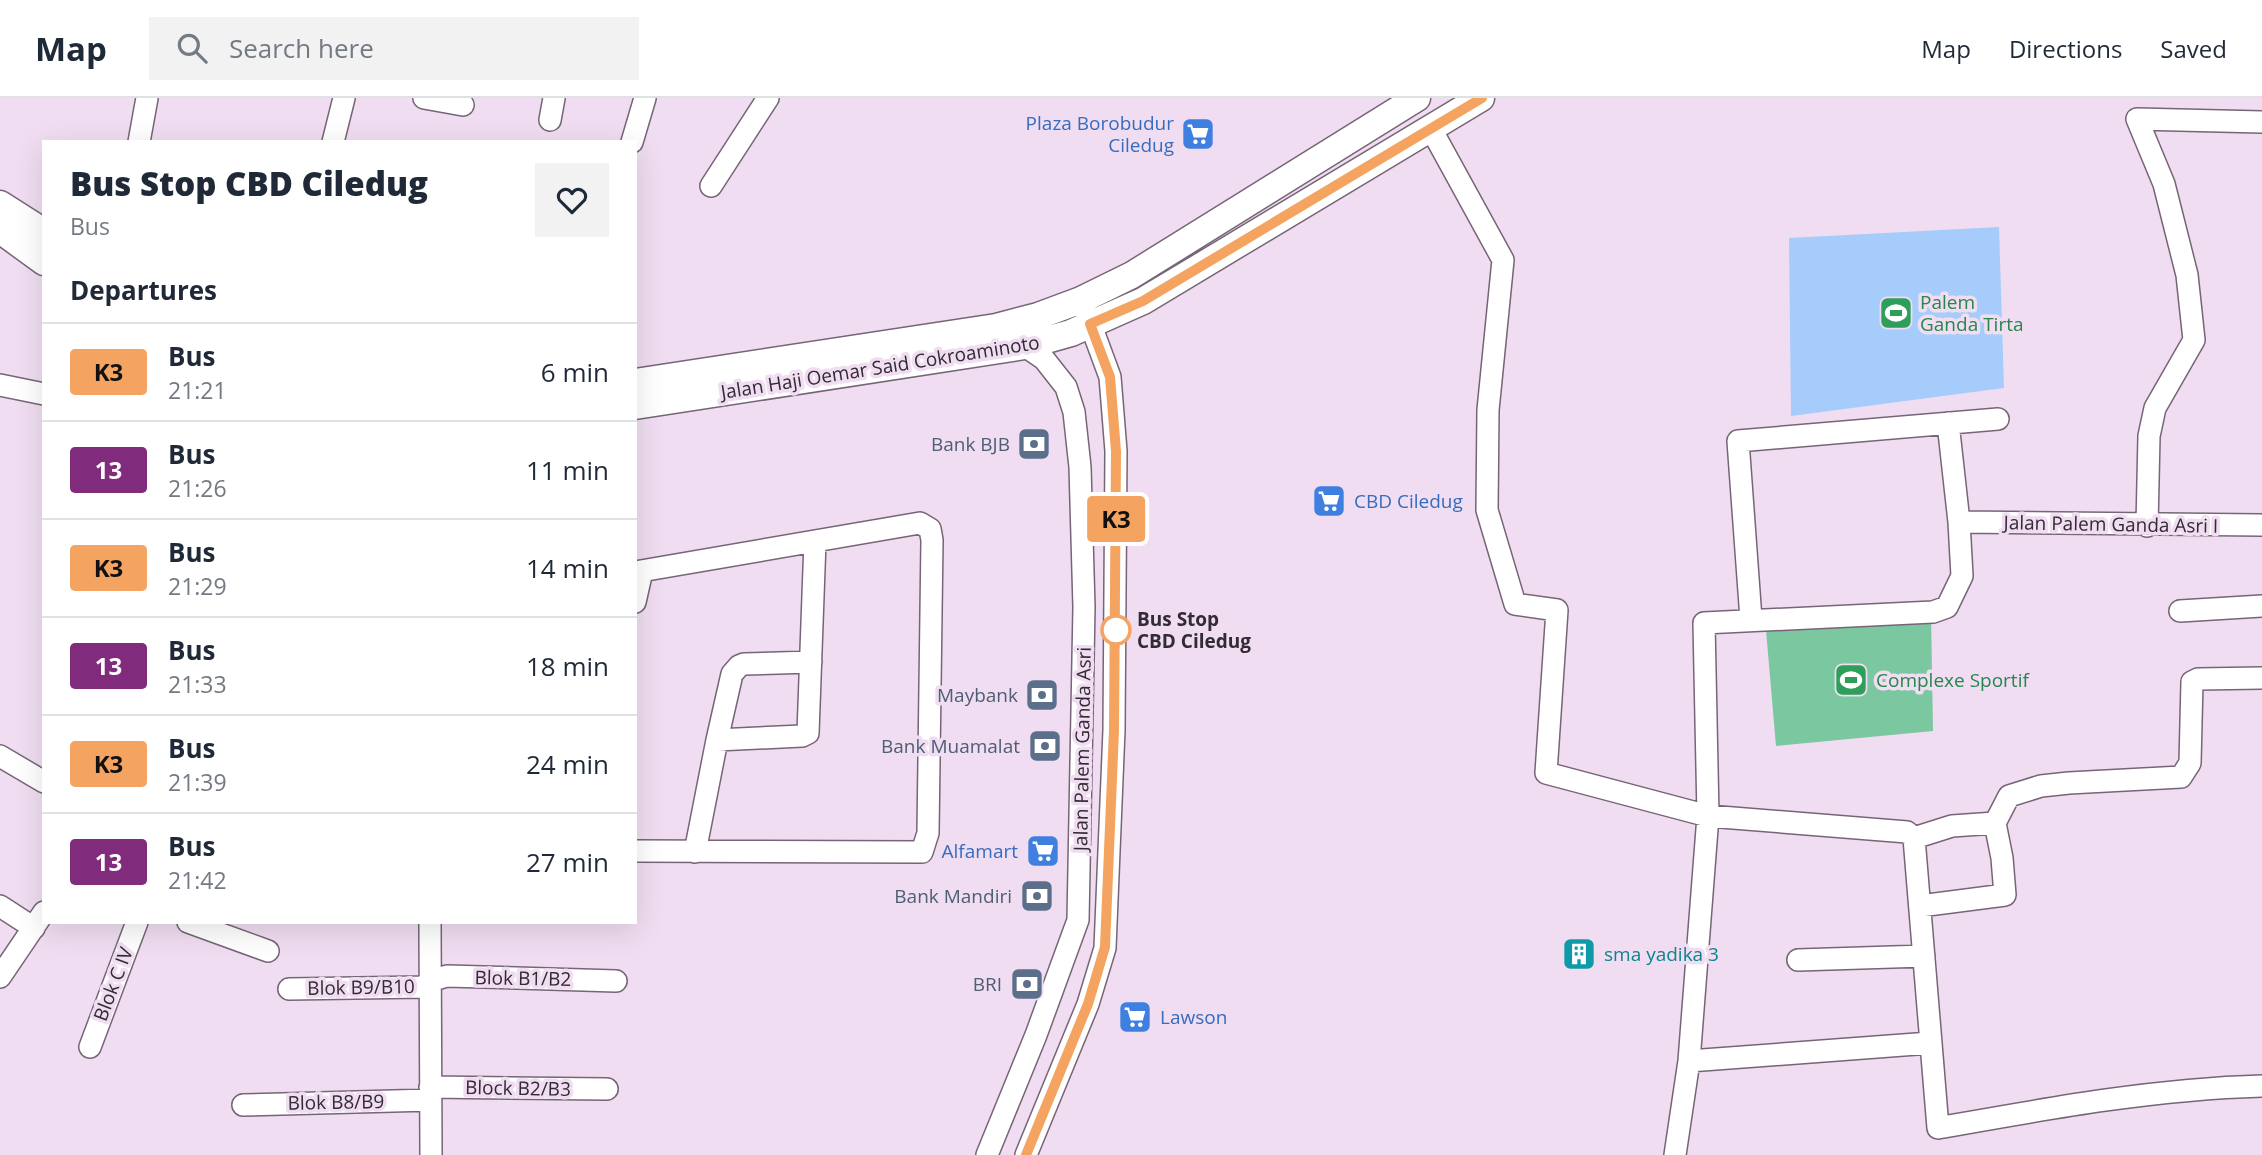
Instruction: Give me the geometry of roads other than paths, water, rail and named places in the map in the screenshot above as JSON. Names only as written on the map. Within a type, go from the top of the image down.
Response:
[{"type":"main road","name":"Jalan Haji Oemar Said Cokroaminoto","points":[[637,406],[1025,346],[1071,333],[1086,312],[1132,275],[1417,98]]},
{"type":"main road","name":"Jalan Haji Oemar Said Cokroaminoto","points":[[637,383],[996,327],[1038,316],[1086,312],[1143,301],[1481,98]]},
{"type":"main road","points":[[0,204],[42,231]]},
{"type":"main road","points":[[0,230],[42,261]]},
{"type":"street","points":[[139,140],[147,98]]},
{"type":"street","points":[[334,140],[344,98]]},
{"type":"street","points":[[424,98],[463,105]]},
{"type":"street","points":[[550,120],[554,98]]},
{"type":"street","points":[[633,140],[645,98]]},
{"type":"street","points":[[711,186],[768,98]]},
{"type":"street","points":[[2147,526],[2149,436],[2155,408],[2194,340],[2187,275],[2164,184],[2137,118],[2262,122]]},
{"type":"street","points":[[1430,128],[1503,260],[1488,410],[1487,510],[1515,604],[1557,610],[1546,773],[1708,816],[1907,832],[1914,838],[1938,1128],[2066,1105],[2208,1087],[2262,1086]]},
{"type":"street","name":"Jalan Palem Ganda Asri","points":[[1026,1155],[1088,1004],[1105,947],[1116,608],[1116,451],[1110,377],[1086,312]]},
{"type":"street","name":"Jalan Palem Ganda Asri","points":[[987,1155],[1036,1035],[1078,920],[1084,607],[1081,479],[1074,412],[1066,387],[1044,359],[1025,346]]},
{"type":"street","points":[[0,384],[42,394]]},
{"type":"street","points":[[1751,619],[1738,441],[1998,419]]},
{"type":"street","points":[[1675,1155],[1689,1061],[1708,816],[1704,623],[1933,612],[1947,607],[1962,576],[1948,423]]},
{"type":"street","name":"Jalan Palem Ganda Asri I","points":[[1959,522],[2262,526]]},
{"type":"street","points":[[637,851],[922,852],[928,834],[930,529],[920,523],[639,571]]},
{"type":"street","points":[[717,740],[802,736],[808,733],[815,541]]},
{"type":"street","points":[[1084,607],[1116,608]]},
{"type":"street","points":[[2180,611],[2262,607]]},
{"type":"street","points":[[695,852],[729,680],[739,666],[811,662]]},
{"type":"street","points":[[1920,906],[2005,895],[2002,858],[1995,823],[2009,796],[2041,786],[2180,777],[2190,763],[2192,682],[2197,679],[2251,678]]},
{"type":"street","points":[[0,756],[42,781]]},
{"type":"street","points":[[1914,838],[1952,826],[1995,823]]},
{"type":"street","points":[[0,906],[39,920],[0,977]]},
{"type":"street","name":"Blok C IV","points":[[90,1046],[136,924]]},
{"type":"street","points":[[194,924],[268,951]]},
{"type":"street","points":[[430,924],[431,1155]]},
{"type":"street","points":[[1798,960],[1924,956]]},
{"type":"street","name":"Blok B1/B2","points":[[430,981],[447,976],[616,981]]},
{"type":"street","name":"Blok B9/B10","points":[[289,989],[423,986],[430,981]]},
{"type":"street","points":[[1689,1061],[1930,1043]]},
{"type":"street","name":"Block B2/B3","points":[[430,1093],[607,1089]]},
{"type":"street","name":"Blok B8/B9","points":[[243,1105],[430,1093]]},
{"type":"water","name":"Palem Ganda Tirta","points":[[1999,227],[2004,388],[1791,416],[1789,238]]},
{"type":"place","name":"Plaza Borobudur Ciledug","points":[[1198,134]]},
{"type":"place","name":"Palem Ganda Tirta","points":[[1896,313]]},
{"type":"place","name":"Bank BJB","points":[[1034,444]]},
{"type":"place","name":"CBD Ciledug","points":[[1329,501]]},
{"type":"place","name":"Bus Stop CBD Ciledug","points":[[1116,630]]},
{"type":"place","name":"Complexe Sportif","points":[[1851,680]]},
{"type":"place","name":"Maybank","points":[[1042,695]]},
{"type":"place","name":"Bank Muamalat","points":[[1045,746]]},
{"type":"place","name":"Alfamart","points":[[1043,851]]},
{"type":"place","name":"Bank Mandiri","points":[[1037,896]]},
{"type":"place","name":"sma yadika 3","points":[[1579,954]]},
{"type":"place","name":"BRI","points":[[1027,984]]},
{"type":"place","name":"Lawson","points":[[1135,1017]]}]
